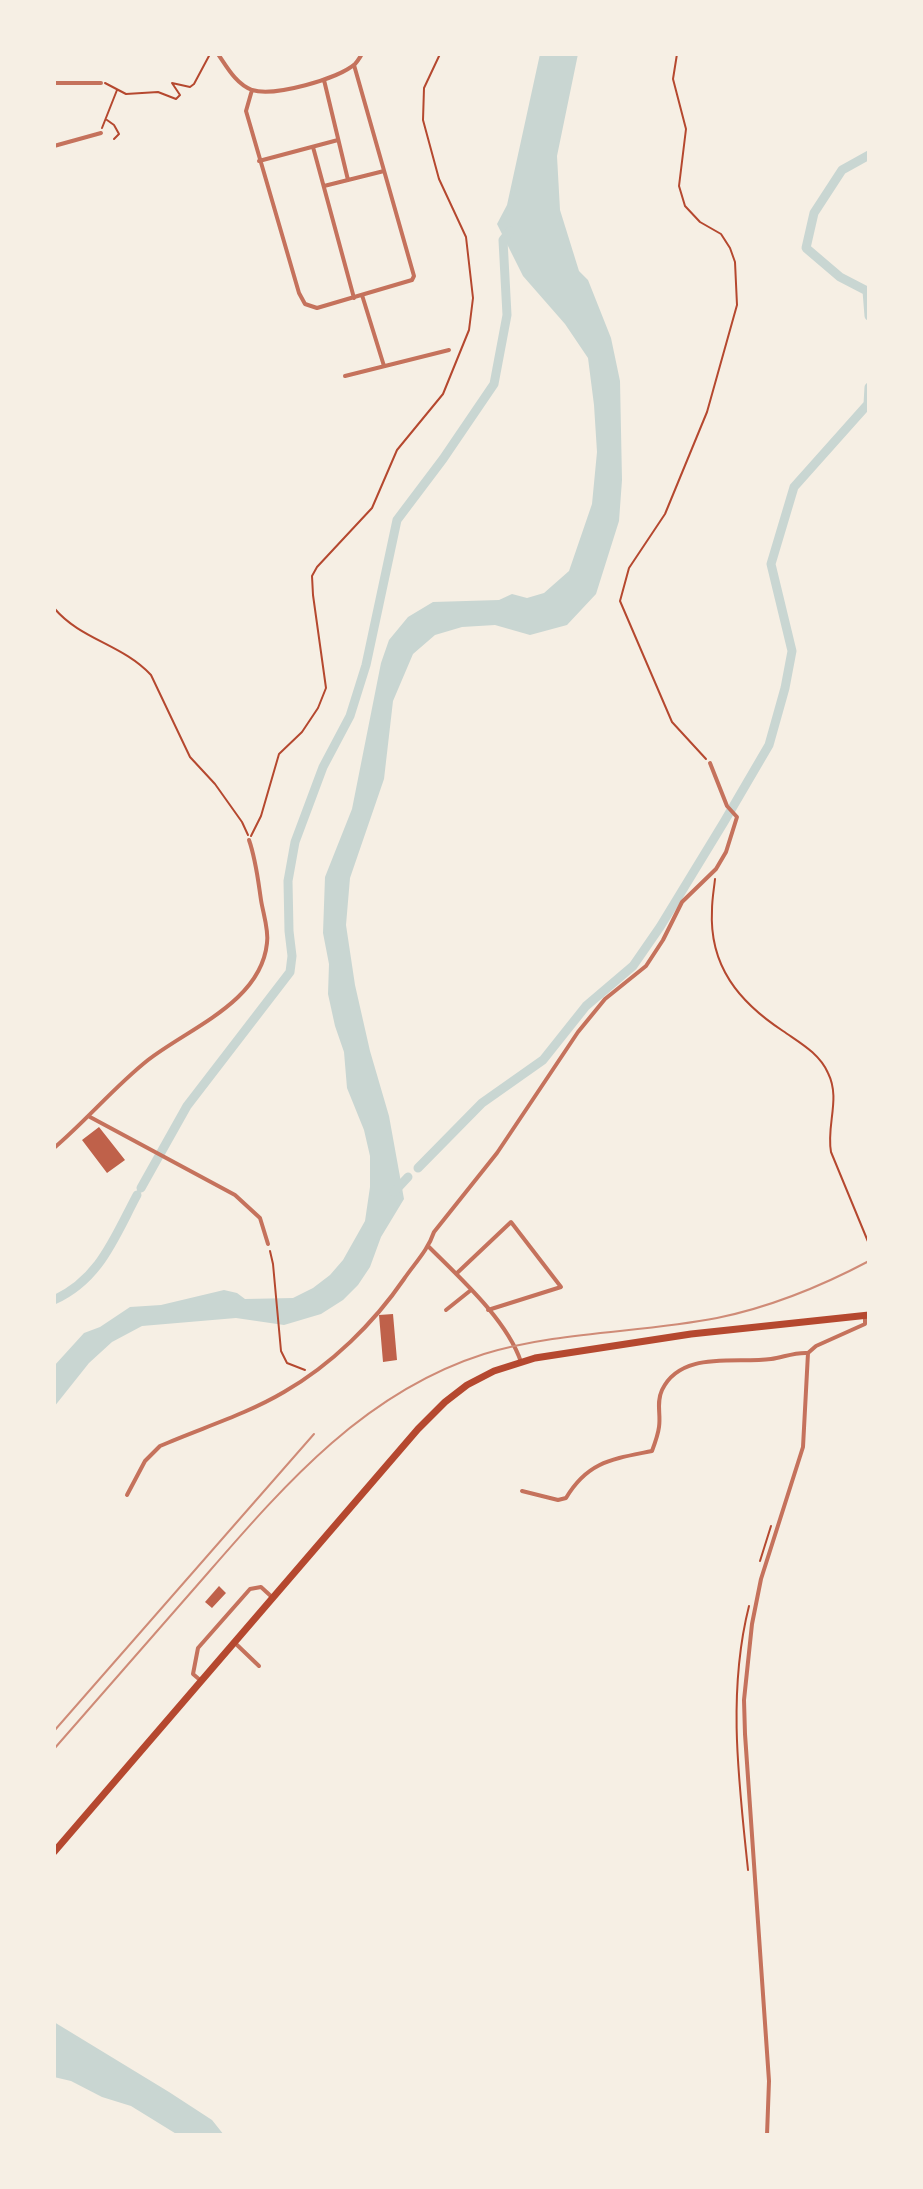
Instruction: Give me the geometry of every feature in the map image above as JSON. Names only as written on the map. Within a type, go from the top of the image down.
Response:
[{"type":"main road","points":[[54,1852],[445,1402],[480,1377],[521,1362],[691,1334],[867,1315]]},
{"type":"street","points":[[218,54],[234,77],[252,90],[273,92],[324,80],[354,65],[362,54]]},
{"type":"street","points":[[252,90],[246,111],[259,161],[299,293],[305,304],[317,308],[412,280],[414,276],[354,65]]},
{"type":"street","points":[[324,80],[348,180]]},
{"type":"street","points":[[54,83],[101,83]]},
{"type":"street","points":[[54,146],[101,133]]},
{"type":"street","points":[[259,161],[339,140]]},
{"type":"street","points":[[313,147],[354,298]]},
{"type":"street","points":[[324,186],[384,171]]},
{"type":"street","points":[[362,295],[384,366]]},
{"type":"street","points":[[345,376],[449,350]]},
{"type":"street","points":[[127,1495],[145,1461],[160,1446],[270,1400],[314,1371],[385,1307],[429,1247],[434,1232],[497,1153],[578,1032],[605,999],[646,966],[682,902],[716,869],[733,836],[737,817],[727,806],[710,763]]},
{"type":"street","points":[[54,1148],[149,1060],[225,1008],[244,991],[257,973],[267,943],[256,866],[249,840]]},
{"type":"street","points":[[90,1117],[235,1195],[260,1218],[268,1244]]},
{"type":"street","points":[[456,1274],[511,1222],[561,1287],[488,1310]]},
{"type":"street","points":[[429,1247],[488,1310],[510,1339],[521,1362]]},
{"type":"street","points":[[446,1310],[471,1290]]},
{"type":"street","points":[[522,1491],[558,1500],[566,1498],[584,1474],[602,1462],[652,1451],[660,1426],[658,1402],[662,1390],[682,1370],[709,1362],[770,1359],[808,1353],[816,1346],[865,1324],[867,1315]]},
{"type":"street","points":[[767,2135],[769,2081],[745,1734],[747,1661],[761,1579],[803,1447],[808,1353]]},
{"type":"street","points":[[201,1681],[193,1674],[198,1648],[250,1589],[261,1587],[273,1598]]},
{"type":"street","points":[[235,1643],[259,1666]]},
{"type":"path","points":[[101,83],[109,83],[133,95],[158,92],[176,99],[180,95],[172,83],[190,87],[194,84],[210,54]]},
{"type":"path","points":[[249,840],[261,816],[279,754],[302,732],[318,708],[326,688],[312,576],[372,508],[397,450],[443,394],[469,330],[473,298],[466,237],[439,179],[423,120],[424,88],[440,54]]},
{"type":"path","points":[[677,54],[673,79],[686,129],[679,186],[685,206],[700,222],[721,234],[730,248],[735,262],[737,305],[707,412],[665,514],[629,568],[620,601],[672,722],[710,763]]},
{"type":"path","points":[[101,133],[118,89]]},
{"type":"path","points":[[106,119],[117,129],[119,134],[114,139]]},
{"type":"path","points":[[54,608],[78,631],[104,641],[142,665],[151,675],[190,757],[205,771],[242,822],[249,840]]},
{"type":"path","points":[[716,869],[712,922],[723,968],[733,989],[750,1008],[805,1046],[827,1070],[832,1080],[834,1100],[831,1152],[869,1244]]},
{"type":"path","points":[[268,1244],[273,1264],[281,1351],[287,1363],[300,1370],[314,1371]]},
{"type":"shaded area","points":[[540,54],[578,54],[557,156],[560,210],[579,271],[588,280],[611,338],[620,381],[622,480],[619,521],[596,594],[567,625],[530,635],[495,625],[462,627],[435,635],[413,654],[393,701],[384,779],[350,878],[346,925],[355,985],[389,1116],[404,1199],[358,1285],[343,1300],[321,1314],[284,1325],[236,1318],[142,1326],[112,1342],[89,1363],[54,1407],[54,1366],[84,1333],[100,1327],[130,1307],[161,1305],[224,1290],[245,1299],[293,1298],[330,1275],[343,1260],[365,1221],[370,1156],[364,1130],[347,1088],[344,1052],[328,994],[329,964],[323,933],[325,877],[352,809],[381,663],[389,640],[408,617],[433,602],[499,600],[512,594],[527,598],[544,593],[569,571],[592,504],[597,452],[588,358],[565,324],[523,276],[497,224],[507,205]]},
{"type":"shaded area","points":[[54,2022],[212,2120],[224,2135],[178,2135],[131,2106],[54,2077]]},
{"type":"building","points":[[99,1127],[125,1160],[107,1173],[82,1140]]},
{"type":"building","points":[[393,1314],[397,1360],[383,1362],[379,1315]]},
{"type":"building","points":[[219,1586],[226,1593],[212,1608],[205,1602]]},
{"type":"waterway","points":[[869,155],[842,170],[814,213],[806,248],[840,277],[867,291],[869,316]]},
{"type":"waterway","points":[[141,1188],[187,1106],[290,972],[288,881],[295,842],[323,767],[350,716],[366,665],[397,520],[494,384],[507,315],[503,240],[510,231]]},
{"type":"waterway","points":[[418,1168],[482,1103],[543,1060],[586,1006],[633,966],[660,927],[769,745],[792,651],[771,564],[794,487],[868,404],[869,387]]},
{"type":"waterway","points":[[394,1192],[408,1177]]},
{"type":"waterway","points":[[54,1300],[83,1281],[94,1269],[113,1242],[137,1195]]},
{"type":"railway","points":[[54,1749],[256,1518],[323,1451],[397,1394],[439,1372],[512,1346],[717,1318],[795,1295],[869,1261]]},
{"type":"railway","points":[[54,1731],[314,1434]]}]
